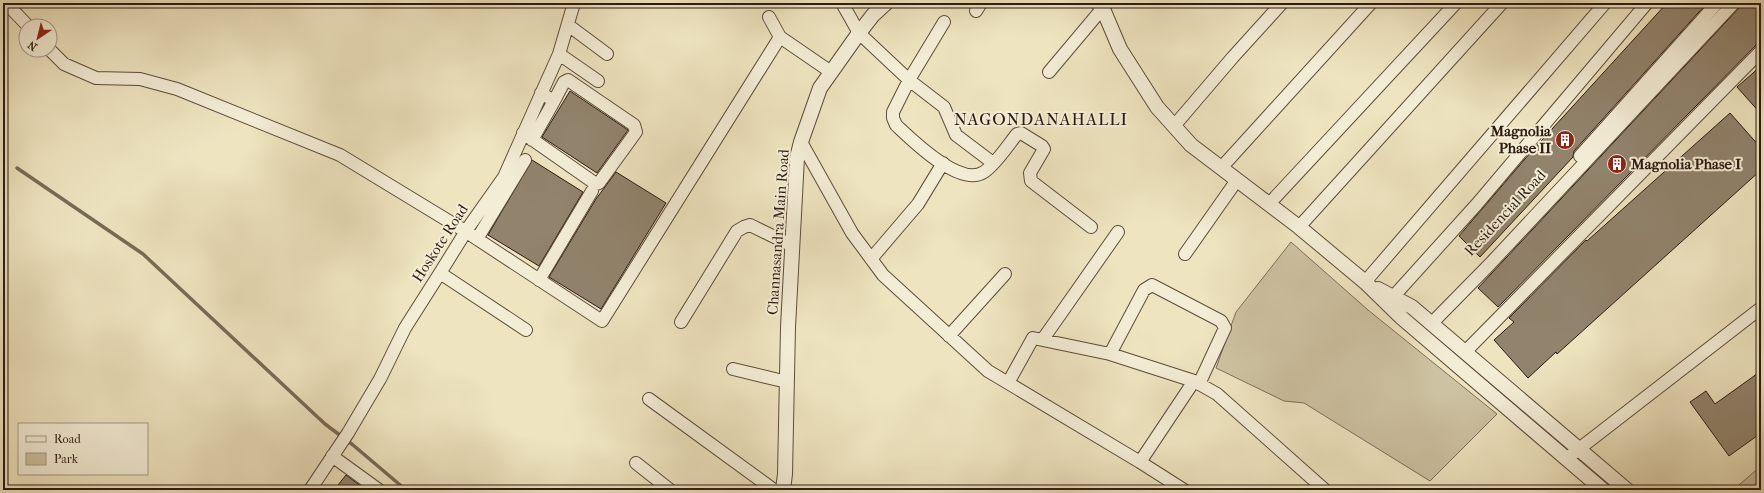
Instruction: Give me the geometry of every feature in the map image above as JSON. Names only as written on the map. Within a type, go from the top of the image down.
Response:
[{"type":"street","points":[[6,3],[20,18]]},
{"type":"street","name":"Hoskote Road","points":[[310,490],[380,379],[405,328],[465,231],[504,177],[528,137],[541,93],[559,54],[574,3]]},
{"type":"street","points":[[842,3],[859,33],[909,80],[946,109],[954,130],[959,138],[992,163]]},
{"type":"street","name":"Channasandra Main Road","points":[[783,490],[785,474],[792,246],[797,158],[820,88],[859,33],[873,15],[886,3]]},
{"type":"street","points":[[1174,126],[1282,3]]},
{"type":"street","points":[[1221,168],[1371,3]]},
{"type":"street","points":[[1269,204],[1456,3]]},
{"type":"street","points":[[1299,227],[1502,3]]},
{"type":"street","points":[[1365,282],[1605,3]]},
{"type":"street","name":"Residencial Road","points":[[1393,297],[1477,204],[1647,3]]},
{"type":"street","name":"Residencial Road","points":[[1430,321],[1717,3]]},
{"type":"street","points":[[1430,321],[1490,264],[1734,3]]},
{"type":"street","points":[[1103,5],[1120,49],[1157,107],[1191,145],[1299,227],[1365,282],[1402,318],[1603,490]]},
{"type":"street","points":[[1049,72],[1103,5]]},
{"type":"street","points":[[769,17],[780,37],[831,72]]},
{"type":"street","points":[[944,22],[909,80],[893,112],[892,118],[896,125],[912,141],[934,159],[965,175],[976,175],[984,172],[1017,134],[1021,133],[1042,146],[1044,149],[1030,174],[1031,181],[1091,227]]},
{"type":"street","points":[[568,25],[607,54]]},
{"type":"street","points":[[58,58],[64,64],[96,78],[140,79],[177,89],[340,155],[465,231],[602,321],[780,37]]},
{"type":"street","points":[[1466,351],[1761,51]]},
{"type":"street","points":[[559,54],[598,81]]},
{"type":"street","points":[[568,80],[634,125],[636,132],[599,183],[596,184],[528,137],[554,101],[564,82],[568,80]]},
{"type":"street","points":[[541,93],[554,101]]},
{"type":"street","points":[[801,142],[852,234],[883,275],[949,336],[988,371],[1184,490]]},
{"type":"street","points":[[477,239],[524,160]]},
{"type":"street","points":[[871,259],[918,204],[943,164]]},
{"type":"street","points":[[1185,254],[1237,180]]},
{"type":"street","points":[[539,280],[592,191]]},
{"type":"street","points":[[681,322],[737,230],[744,226],[750,225],[792,246]]},
{"type":"street","points":[[1043,340],[1118,232]]},
{"type":"street","points":[[440,273],[526,330]]},
{"type":"street","points":[[949,336],[1005,274]]},
{"type":"street","points":[[1365,282],[1412,307],[1430,321],[1627,490]]},
{"type":"street","points":[[1110,354],[1144,290],[1152,285],[1221,321],[1225,328],[1197,382],[1140,462]]},
{"type":"street","points":[[1566,459],[1761,308]]},
{"type":"street","points":[[1008,383],[1033,338],[1110,354],[1197,382],[1217,394],[1325,490]]},
{"type":"street","points":[[733,369],[787,382]]},
{"type":"street","points":[[649,399],[774,490]]},
{"type":"street","points":[[332,456],[379,490]]},
{"type":"street","points":[[636,463],[670,490]]},
{"type":"green space","points":[[1291,242],[1368,310],[1497,414],[1430,481],[1304,403],[1284,401],[1216,368],[1236,312]]},
{"type":"green space","points":[[1761,466],[1761,490],[1733,490]]},
{"type":"building","name":"Magnolia Phase II","points":[[1667,3],[1707,3],[1574,151],[1573,157],[1480,257],[1459,236],[1531,152]]},
{"type":"building","name":"Magnolia Phase I","points":[[1742,3],[1761,3],[1761,40],[1498,307],[1478,288]]},
{"type":"building","points":[[1761,66],[1761,114],[1737,87]]},
{"type":"building","points":[[570,91],[628,130],[597,173],[542,137]]},
{"type":"building","points":[[1730,113],[1761,148],[1761,170],[1557,354],[1556,352],[1528,378],[1494,340],[1514,322],[1509,318],[1586,240],[1587,241]]},
{"type":"building","points":[[532,160],[583,192],[539,266],[488,235]]},
{"type":"building","points":[[616,172],[666,203],[601,309],[549,277],[596,199]]},
{"type":"building","points":[[1761,371],[1761,433],[1729,456],[1690,402],[1706,391],[1715,404]]},
{"type":"building","points":[[346,475],[366,490],[334,490]]},
{"type":"waterway","points":[[17,168],[143,254],[325,424],[353,445],[406,490]]},
{"type":"place","name":"Magnolia Phase II","points":[[1565,140]]},
{"type":"place","name":"Magnolia Phase I","points":[[1617,164]]},
{"type":"district","name":"NAGONDANAHALLI","points":[[1041,119]]}]
